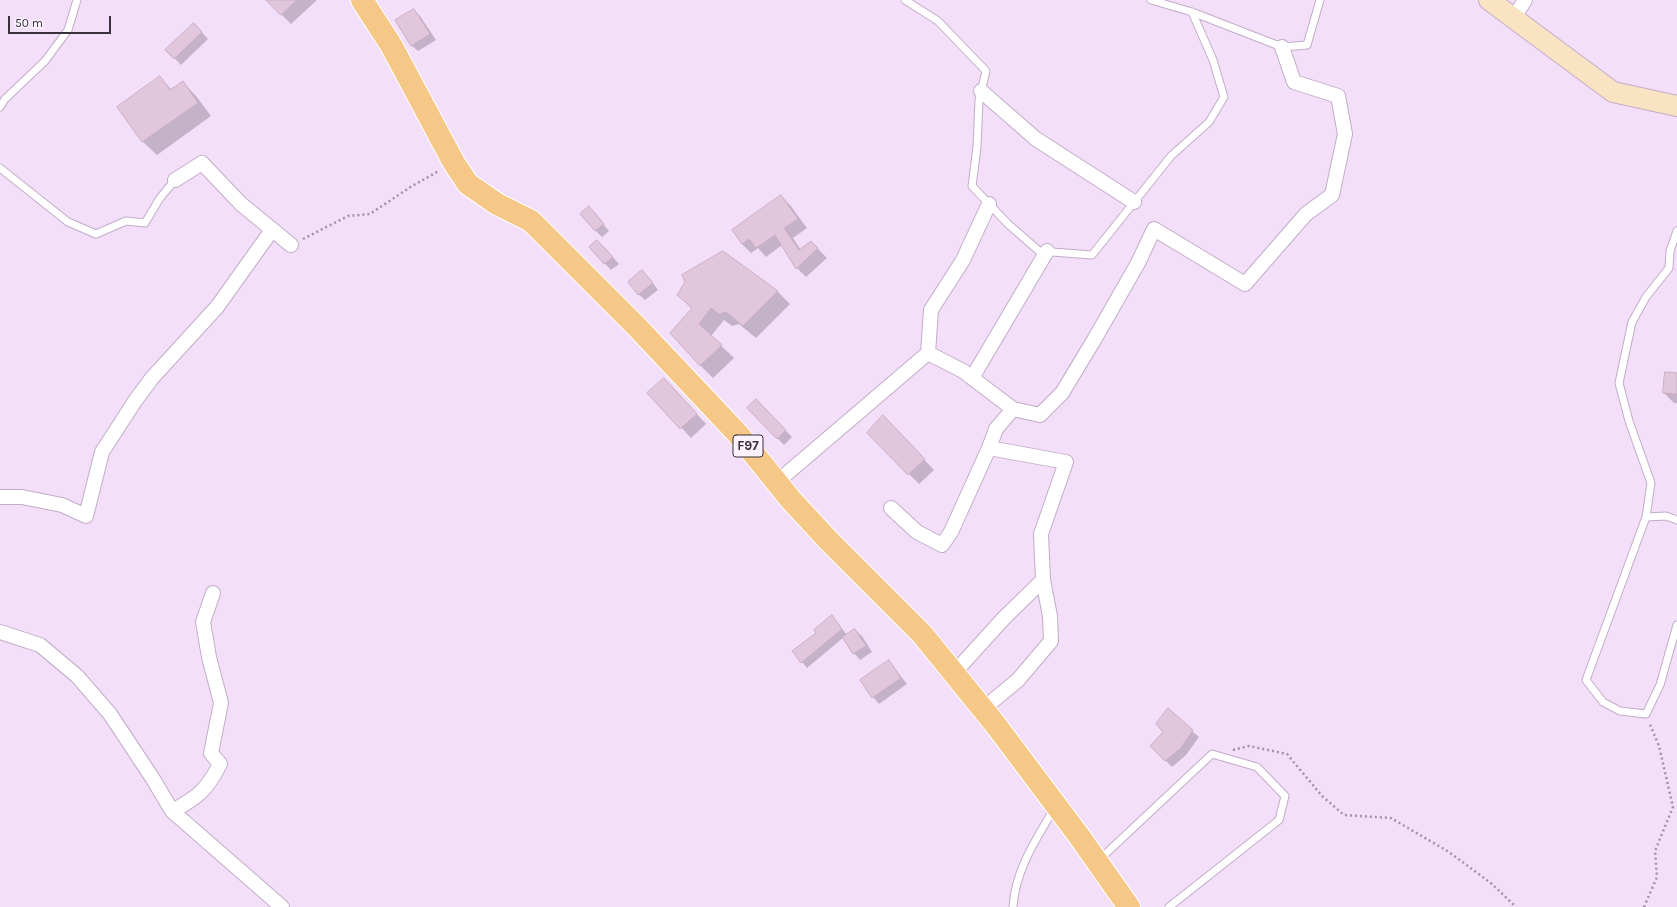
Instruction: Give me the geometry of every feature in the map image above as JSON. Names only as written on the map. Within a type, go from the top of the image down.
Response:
[{"type":"main road","name":"F97","points":[[362,0],[391,45],[454,163],[468,184],[497,204],[531,221],[638,328],[737,433],[791,500],[829,541],[922,634],[983,709],[1056,805],[1096,863],[1129,907]]},
{"type":"main road","points":[[1490,0],[1513,19],[1613,92],[1677,106]]},
{"type":"street","points":[[1513,19],[1525,0]]},
{"type":"street","points":[[928,353],[963,371],[1013,409],[1040,415],[1062,393],[1138,263],[1154,229],[1245,284],[1306,214],[1332,195],[1346,134],[1338,96],[1294,82],[1282,47]]},
{"type":"street","points":[[981,91],[1036,139],[1134,202]]},
{"type":"street","points":[[175,180],[202,163],[241,204],[291,245]]},
{"type":"street","points":[[777,482],[928,353],[930,310],[963,260],[989,204]]},
{"type":"street","points":[[0,497],[22,497],[62,505],[86,516],[102,452],[114,433],[152,378],[216,307],[272,230]]},
{"type":"street","points":[[972,378],[1047,251]]},
{"type":"street","points":[[891,508],[917,532],[942,545],[950,532],[989,448],[996,429],[1013,409]]},
{"type":"street","points":[[983,709],[1018,680],[1051,641],[1050,616],[1043,580],[1041,534],[1066,462],[989,448]]},
{"type":"street","points":[[954,672],[1004,618],[1043,580]]},
{"type":"street","points":[[172,811],[193,800],[212,781],[220,764],[211,753],[221,703],[209,657],[203,622],[212,593]]},
{"type":"street","points":[[0,632],[40,645],[77,676],[110,714],[172,811],[282,907]]},
{"type":"lane","points":[[0,107],[5,99],[45,61],[68,30],[77,0]]},
{"type":"lane","points":[[905,0],[938,21],[986,71],[981,91],[972,186],[1008,224],[1039,251],[1092,255],[1171,156],[1209,122],[1224,97],[1212,60],[1192,12]]},
{"type":"lane","points":[[1151,0],[1192,12],[1282,47],[1307,45],[1320,0]]},
{"type":"lane","points":[[0,168],[68,222],[96,234],[126,221],[145,223],[160,198],[175,180]]},
{"type":"lane","points":[[1677,231],[1670,251],[1669,268],[1646,297],[1632,322],[1620,383],[1629,421],[1643,456],[1651,484],[1646,517],[1586,680],[1603,702],[1620,711],[1646,714],[1660,685],[1677,625]]},
{"type":"lane","points":[[1646,517],[1666,516],[1677,520]]},
{"type":"lane","points":[[1096,863],[1212,754],[1257,767],[1285,796],[1279,820],[1168,907]]},
{"type":"lane","points":[[1013,907],[1014,895],[1027,855],[1056,805]]},
{"type":"path","points":[[291,245],[348,216],[370,214],[412,186],[454,163]]},
{"type":"path","points":[[1644,907],[1657,877],[1655,851],[1673,807],[1659,746],[1646,714]]},
{"type":"path","points":[[1212,754],[1250,746],[1287,754],[1322,796],[1344,815],[1391,818],[1449,852],[1492,884],[1516,907]]},
{"type":"building","points":[[266,0],[297,0],[281,15]]},
{"type":"building","points":[[414,9],[430,34],[411,46],[395,20]]},
{"type":"building","points":[[194,23],[202,32],[174,59],[165,50]]},
{"type":"building","points":[[160,76],[170,90],[183,81],[198,103],[142,142],[117,107]]},
{"type":"building","points":[[781,195],[798,219],[784,228],[799,250],[811,241],[818,248],[796,269],[775,235],[756,248],[749,239],[742,244],[732,230]]},
{"type":"building","points":[[589,206],[604,224],[595,231],[580,214]]},
{"type":"building","points":[[597,240],[613,257],[604,264],[589,247]]},
{"type":"building","points":[[723,251],[778,291],[743,326],[726,312],[719,314],[711,308],[699,324],[722,345],[700,366],[670,333],[692,308],[677,295],[685,282],[682,275]]},
{"type":"building","points":[[642,270],[653,283],[638,295],[628,282]]},
{"type":"building","points":[[1665,372],[1677,373],[1677,394],[1663,393]]},
{"type":"building","points":[[664,378],[697,414],[680,429],[647,393]]},
{"type":"building","points":[[756,399],[786,430],[777,439],[747,408]]},
{"type":"building","points":[[883,415],[925,459],[908,475],[867,433]]},
{"type":"building","points":[[832,615],[842,629],[801,663],[792,651],[816,633],[814,630]]},
{"type":"building","points":[[855,629],[866,646],[853,654],[842,637]]},
{"type":"building","points":[[889,660],[901,678],[872,698],[860,680]]},
{"type":"building","points":[[1168,708],[1193,730],[1180,749],[1165,761],[1150,746],[1163,732],[1156,724]]}]
